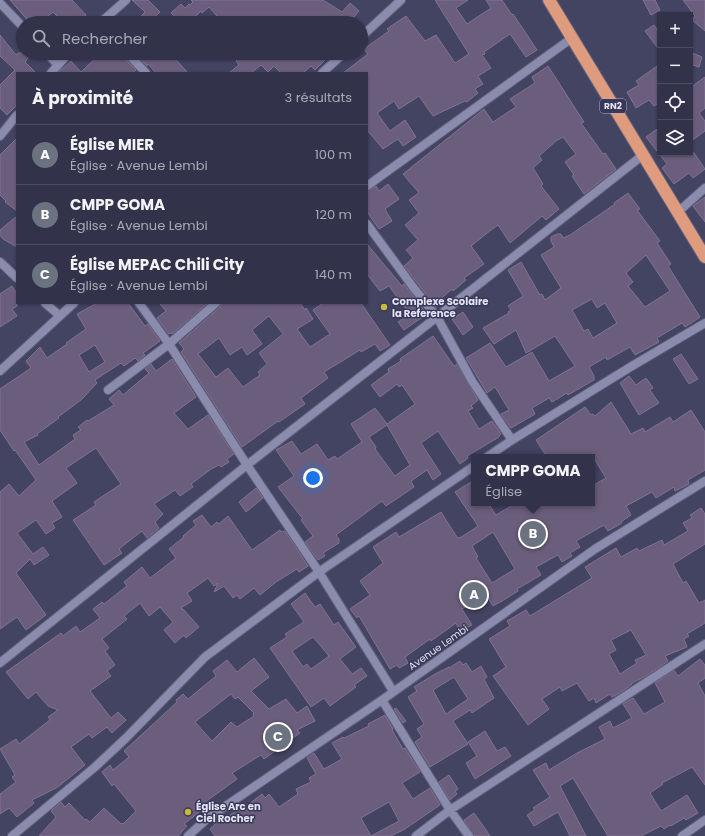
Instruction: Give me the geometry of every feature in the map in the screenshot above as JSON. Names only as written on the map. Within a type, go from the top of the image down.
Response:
[{"type":"highway","name":"RN2","points":[[549,0],[705,257]]},
{"type":"street","points":[[108,16],[126,0]]},
{"type":"street","points":[[368,31],[401,0]]},
{"type":"street","points":[[0,3],[16,20]]},
{"type":"street","points":[[368,185],[572,38]]},
{"type":"street","points":[[53,60],[58,65]]},
{"type":"street","points":[[52,72],[63,60]]},
{"type":"street","points":[[134,60],[145,72]]},
{"type":"street","points":[[323,72],[336,60]]},
{"type":"street","points":[[0,136],[16,116]]},
{"type":"street","points":[[0,663],[246,465],[643,155]]},
{"type":"street","points":[[678,212],[705,188]]},
{"type":"street","points":[[368,225],[437,317],[472,381],[512,440]]},
{"type":"street","points":[[0,262],[16,277]]},
{"type":"street","points":[[47,304],[60,316]]},
{"type":"street","points":[[0,371],[73,304]]},
{"type":"street","points":[[140,304],[169,344],[246,465],[319,572],[393,691]]},
{"type":"street","points":[[108,390],[169,344],[215,304]]},
{"type":"street","points":[[491,454],[632,366],[705,323]]},
{"type":"street","points":[[12,836],[95,767],[126,738],[205,657],[319,572],[471,468]]},
{"type":"street","name":"Avenue Lembi","points":[[188,836],[208,818],[382,700],[595,549],[705,481]]},
{"type":"street","points":[[416,836],[450,810],[705,644]]},
{"type":"street","points":[[382,700],[450,810],[469,836]]},
{"type":"street","points":[[682,836],[705,820]]},
{"type":"building","points":[[10,0],[72,0],[86,15],[57,16],[53,12],[48,16],[24,16]]},
{"type":"building","points":[[132,0],[148,0],[160,12],[156,16],[141,16],[145,12]]},
{"type":"building","points":[[191,0],[323,0],[342,12],[350,3],[359,11],[355,16],[217,16],[209,7],[202,13],[201,11],[196,16],[174,16],[171,13],[181,4],[185,8],[193,2]]},
{"type":"building","points":[[435,0],[468,0],[456,8],[467,24],[491,8],[486,0],[502,0],[537,50],[526,57],[510,34],[482,55],[491,68],[478,76],[483,84],[475,89],[478,93],[467,102],[465,101],[433,116],[419,96],[399,109],[394,101],[377,113],[390,131],[405,120],[416,137],[403,146],[398,139],[383,149],[368,131],[368,72],[344,72],[360,60],[368,60],[368,46],[389,31],[387,29],[406,16],[425,41],[436,35],[455,63],[469,54]]},
{"type":"building","points":[[643,0],[655,0],[660,10],[651,15]]},
{"type":"building","points":[[683,0],[705,0],[705,31],[693,21],[695,16]]},
{"type":"building","points":[[654,25],[657,30],[657,47],[645,31]]},
{"type":"building","points":[[0,35],[16,55],[16,60],[27,60],[25,62],[35,72],[16,72],[16,106],[7,115],[0,108],[0,85],[15,70],[0,56]]},
{"type":"building","points":[[693,53],[702,57],[699,67],[693,65]]},
{"type":"building","points":[[94,60],[126,60],[136,70],[134,72],[81,72]]},
{"type":"building","points":[[141,60],[176,60],[187,72],[155,72],[148,64],[147,66]]},
{"type":"building","points":[[325,60],[315,70],[311,66],[304,72],[280,72],[274,66],[268,72],[261,65],[252,72],[230,72],[239,65],[236,61]]},
{"type":"building","points":[[71,61],[81,72],[59,72]]},
{"type":"building","points":[[548,66],[584,122],[581,123],[603,154],[605,153],[616,169],[584,194],[565,162],[576,154],[563,137],[556,141],[539,156],[542,160],[533,168],[543,184],[541,186],[559,209],[546,220],[542,216],[510,243],[498,225],[491,230],[471,246],[484,264],[464,278],[466,280],[453,291],[452,289],[437,302],[439,305],[436,307],[404,266],[413,258],[406,250],[418,240],[405,225],[419,213],[409,200],[419,193],[403,174],[484,109],[493,122],[516,107],[510,99],[535,83],[532,77]]},
{"type":"building","points":[[657,66],[657,104],[654,106],[649,100],[636,108],[627,92],[639,85],[636,81]]},
{"type":"building","points":[[705,77],[705,108],[699,113],[705,121],[705,131],[693,140],[693,120],[693,86]]},
{"type":"building","points":[[657,129],[657,151],[646,137]]},
{"type":"building","points":[[16,139],[16,210],[5,202],[6,201],[0,195],[0,155]]},
{"type":"building","points":[[694,153],[705,169],[693,178],[689,173],[674,184],[662,168],[667,164],[661,156],[693,156]]},
{"type":"building","points":[[388,184],[399,199],[385,209],[392,221],[379,229],[368,213],[368,190],[376,186],[379,191]]},
{"type":"building","points":[[628,193],[640,209],[637,210],[660,241],[657,243],[671,264],[668,266],[700,317],[685,327],[682,323],[657,338],[659,342],[635,355],[630,347],[607,360],[606,357],[589,367],[594,376],[594,380],[568,395],[567,393],[552,402],[549,398],[532,408],[535,414],[511,428],[501,414],[509,410],[495,387],[487,393],[466,358],[490,343],[506,367],[532,352],[549,381],[575,366],[555,336],[526,353],[516,330],[494,344],[483,328],[509,313],[508,312],[511,310],[508,306],[523,296],[508,270],[521,262],[540,295],[542,294],[545,300],[561,288],[541,255],[554,247],[551,237],[557,234],[561,234],[563,238],[570,235],[615,204],[614,203]],"holes":[[[646,255],[670,291],[645,307],[628,286],[633,282],[626,273]],[[592,299],[597,308],[605,303],[617,323],[593,338],[588,329],[584,331],[572,310]]]},
{"type":"building","points":[[705,197],[705,222],[693,206]]},
{"type":"building","points":[[16,217],[16,246],[3,239],[0,235],[0,230]]},
{"type":"building","points":[[368,245],[402,286],[404,284],[427,314],[404,330],[398,322],[410,314],[389,286],[380,291],[368,275]]},
{"type":"building","points":[[12,286],[16,292],[17,306],[12,309],[17,316],[0,327],[0,294]]},
{"type":"building","points":[[95,304],[129,304],[145,326],[148,324],[160,341],[143,353],[145,355],[138,361],[135,358],[124,366],[121,363],[95,380],[97,383],[81,400],[37,434],[38,435],[24,442],[39,465],[75,439],[73,435],[81,430],[78,427],[87,420],[88,421],[114,405],[109,399],[119,390],[123,395],[149,373],[145,369],[151,364],[156,371],[172,359],[196,397],[174,413],[188,429],[208,415],[234,454],[227,459],[229,462],[221,467],[219,465],[211,469],[191,484],[193,487],[180,496],[175,490],[154,504],[163,514],[155,522],[159,528],[147,538],[142,531],[119,549],[122,553],[104,565],[73,520],[96,505],[94,502],[121,484],[96,448],[66,468],[77,483],[52,501],[62,517],[52,523],[55,528],[46,534],[36,520],[17,533],[33,554],[43,547],[49,555],[34,565],[30,559],[16,573],[46,615],[26,630],[17,617],[0,629],[0,492],[9,484],[19,496],[36,480],[0,430],[0,389],[31,368],[26,361],[40,347],[47,358],[86,329],[77,314]],"holes":[[[95,345],[105,362],[89,372],[79,355]]]},
{"type":"building","points":[[160,304],[207,304],[172,334],[169,334],[157,318],[166,311]]},
{"type":"building","points":[[221,304],[301,304],[305,310],[306,308],[313,319],[297,329],[310,347],[330,334],[313,310],[322,304],[362,304],[390,345],[380,351],[375,344],[361,352],[360,350],[324,372],[328,378],[301,398],[305,404],[242,447],[181,352],[184,349],[179,343],[220,307]],"holes":[[[269,316],[283,334],[259,353],[267,364],[258,372],[260,375],[243,387],[228,368],[216,377],[198,354],[219,338],[230,355],[242,347],[247,355],[262,344],[252,330]]]},
{"type":"building","points":[[463,312],[473,327],[463,335],[452,319]]},
{"type":"building","points":[[433,336],[454,366],[457,364],[478,400],[471,406],[473,408],[468,411],[479,429],[492,421],[501,434],[499,437],[467,456],[468,458],[460,464],[438,431],[421,443],[441,474],[433,480],[427,470],[411,481],[414,487],[386,506],[382,501],[336,535],[339,539],[339,543],[323,553],[325,556],[318,560],[305,542],[313,536],[301,520],[303,519],[278,487],[294,476],[276,450],[292,441],[301,454],[317,444],[328,460],[335,456],[337,459],[362,442],[351,424],[375,408],[387,424],[415,404],[402,385],[399,387],[397,384],[380,397],[371,385],[389,372],[388,369],[401,361],[400,359]],"holes":[[[387,425],[410,465],[395,476],[375,449],[376,447],[369,437]]]},
{"type":"building","points":[[681,354],[698,379],[689,384],[673,359]]},
{"type":"building","points":[[629,376],[636,385],[646,378],[653,388],[650,390],[659,403],[639,415],[620,383]]},
{"type":"building","points":[[611,402],[631,434],[643,428],[645,432],[670,417],[673,422],[691,410],[705,432],[705,470],[688,480],[689,484],[675,491],[674,487],[656,498],[652,492],[626,506],[631,515],[621,522],[622,523],[608,531],[604,525],[576,541],[580,547],[570,553],[572,556],[562,562],[558,555],[536,567],[541,575],[517,589],[518,591],[502,601],[493,606],[486,595],[462,609],[472,625],[460,631],[456,623],[405,657],[408,663],[399,668],[397,665],[390,669],[359,616],[357,618],[350,609],[370,595],[360,581],[383,563],[373,547],[396,532],[399,537],[441,512],[455,534],[458,538],[460,538],[478,526],[455,492],[471,482],[471,506],[490,506],[496,515],[511,506],[595,506],[595,484],[606,478],[595,460],[595,454],[545,454],[536,440],[585,407],[591,415],[593,414],[595,416]],"holes":[[[493,532],[515,569],[492,583],[476,558],[478,557],[472,546]]]},
{"type":"building","points":[[256,488],[263,498],[246,512],[239,502]]},
{"type":"building","points":[[701,508],[705,514],[705,544],[673,564],[683,583],[686,581],[699,603],[705,600],[705,623],[687,634],[689,636],[684,639],[687,647],[665,656],[668,661],[646,676],[632,683],[616,695],[612,697],[610,694],[596,703],[594,698],[589,701],[577,683],[562,691],[560,687],[542,699],[549,709],[528,725],[493,676],[506,667],[489,639],[510,626],[507,621],[526,610],[530,616],[592,578],[585,567],[616,548],[621,557],[637,548],[639,551],[662,540],[664,545],[688,531],[683,523],[692,518],[690,515]],"holes":[[[631,630],[646,655],[635,660],[637,663],[620,674],[609,654],[616,650],[611,640]]]},
{"type":"building","points":[[202,515],[211,527],[217,522],[219,524],[228,516],[252,550],[280,530],[282,532],[285,531],[308,566],[299,572],[297,569],[276,582],[260,595],[254,588],[240,599],[237,595],[233,598],[224,586],[214,592],[218,583],[214,586],[208,578],[187,593],[192,601],[181,608],[199,627],[186,638],[184,635],[175,643],[164,630],[173,622],[160,607],[149,616],[140,603],[124,616],[127,619],[102,639],[109,648],[105,651],[115,665],[107,671],[111,676],[90,691],[111,718],[118,712],[126,720],[112,733],[107,727],[92,738],[89,734],[71,747],[85,765],[58,787],[32,800],[34,803],[17,817],[9,808],[0,814],[0,794],[16,782],[12,777],[15,775],[0,749],[16,739],[19,744],[50,720],[48,717],[58,710],[48,706],[36,692],[28,699],[6,672],[61,633],[63,636],[76,626],[80,632],[100,618],[93,609],[102,602],[104,604],[127,586],[124,582],[142,567],[150,578],[176,558],[169,549],[196,525],[193,521]]},
{"type":"building","points":[[305,593],[315,607],[320,604],[334,625],[338,622],[356,647],[340,659],[352,674],[361,668],[367,676],[354,685],[356,687],[330,706],[324,698],[311,707],[270,648],[287,637],[285,634],[304,622],[291,604]],"holes":[[[313,637],[329,656],[311,669],[307,664],[303,667],[292,651]]]},
{"type":"building","points":[[254,658],[269,677],[251,691],[269,709],[286,699],[297,713],[307,706],[315,721],[297,730],[300,733],[264,759],[261,755],[232,773],[237,779],[208,800],[214,807],[206,813],[203,809],[184,824],[187,826],[178,836],[39,836],[56,817],[51,811],[61,802],[65,807],[69,803],[85,820],[86,819],[90,822],[104,808],[121,824],[123,824],[136,811],[114,784],[112,786],[102,772],[110,765],[113,770],[129,757],[124,751],[177,702],[176,700],[183,694],[188,699],[216,676],[213,671],[227,660],[237,672]],"holes":[[[231,694],[235,699],[238,697],[254,713],[254,716],[237,727],[231,722],[212,741],[195,722]]]},
{"type":"building","points":[[700,659],[705,665],[705,678],[698,683],[705,696],[705,785],[692,767],[662,783],[663,784],[650,793],[661,811],[687,795],[698,813],[686,820],[684,818],[664,829],[661,826],[641,836],[608,836],[573,778],[560,786],[586,836],[570,836],[558,812],[534,826],[527,815],[535,810],[533,808],[550,797],[533,770],[546,763],[549,770],[577,753],[605,739],[599,727],[610,721],[613,728],[632,718],[623,704],[633,698],[644,714],[665,702],[655,683],[674,670],[678,676]]},
{"type":"building","points":[[460,661],[463,665],[466,663],[472,672],[481,666],[487,677],[484,679],[494,698],[472,713],[470,710],[453,721],[468,744],[430,767],[415,742],[422,737],[417,729],[424,724],[408,697],[417,691],[414,687],[435,674]],"holes":[[[454,677],[468,699],[446,714],[433,690]]]},
{"type":"building","points":[[396,708],[406,721],[403,723],[394,709]]},
{"type":"building","points":[[385,715],[403,749],[405,748],[420,772],[402,783],[413,799],[430,788],[440,805],[405,829],[391,836],[371,836],[215,836],[210,829],[215,825],[213,822],[221,816],[224,819],[239,809],[240,811],[262,794],[265,798],[269,794],[279,807],[298,794],[296,789],[311,782],[309,778],[316,774],[307,758],[314,753],[324,769],[342,759],[332,743],[369,726],[368,724]],"holes":[[[389,802],[399,821],[371,836],[361,818]]]},
{"type":"building","points":[[485,731],[497,751],[505,747],[511,756],[475,779],[466,763],[477,756],[468,742]]},
{"type":"building","points":[[449,775],[458,789],[455,791],[457,794],[450,800],[439,782]]},
{"type":"building","points":[[474,813],[490,836],[474,836],[464,820]]},
{"type":"place","name":"Complexe Scolaire la Reference","points":[[384,307]]},
{"type":"place","name":"CMPP GOMA","points":[[533,534]]},
{"type":"place","name":"Église MIER","points":[[474,595]]},
{"type":"place","name":"Église MEPAC Chili City","points":[[278,737]]},
{"type":"place","name":"Église Arc en Ciel Rocher","points":[[188,812]]}]
